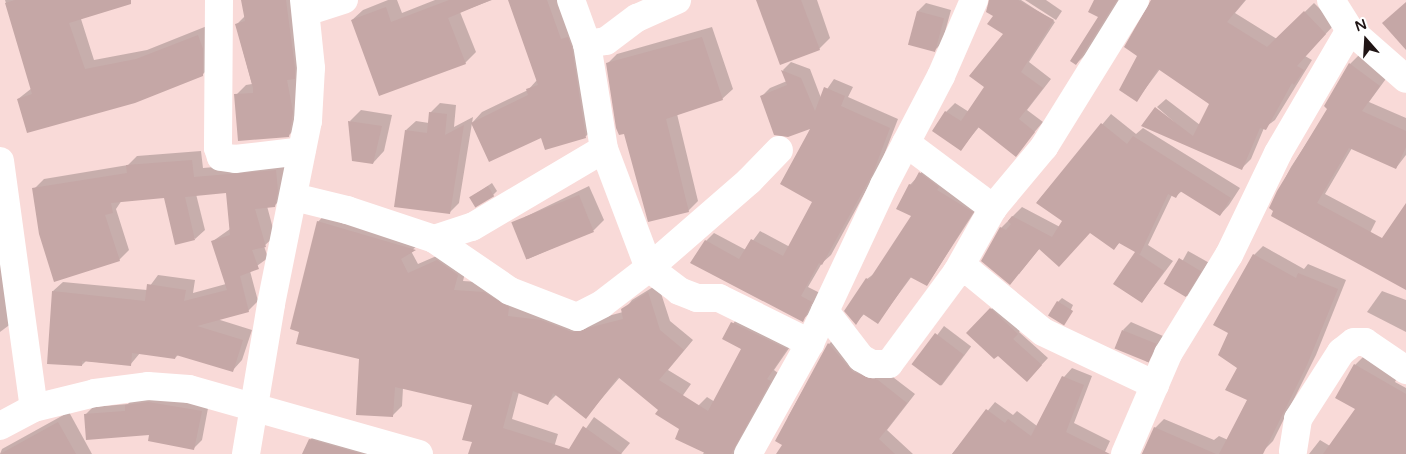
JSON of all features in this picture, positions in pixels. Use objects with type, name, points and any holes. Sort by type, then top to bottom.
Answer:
[{"type":"street","points":[[219,0],[218,148],[221,157],[235,159],[302,151]]},
{"type":"street","points":[[246,454],[271,304],[308,121],[311,68],[305,6],[344,0]]},
{"type":"street","points":[[571,0],[587,44],[604,149],[649,268],[679,291],[696,298],[719,298],[810,343]]},
{"type":"street","points":[[587,44],[606,41],[637,18],[677,0]]},
{"type":"street","points":[[748,454],[810,343],[906,143],[941,76],[974,0]]},
{"type":"street","points":[[825,311],[861,358],[872,364],[889,364],[957,272],[993,208],[1044,146],[1135,0]]},
{"type":"street","points":[[1331,0],[1350,30],[1406,78]]},
{"type":"street","points":[[1126,454],[1168,354],[1228,255],[1278,153],[1350,30]]},
{"type":"street","points":[[906,143],[993,208]]},
{"type":"street","points":[[434,239],[472,227],[604,149]]},
{"type":"street","points":[[294,197],[347,210],[434,239],[510,291],[577,317],[602,304],[649,268],[750,181],[779,150]]},
{"type":"street","points":[[0,161],[34,408]]},
{"type":"street","points":[[957,272],[970,272],[1043,332],[1156,384]]},
{"type":"street","points":[[1293,451],[1298,419],[1336,359],[1354,342],[1365,342],[1406,370]]},
{"type":"street","points":[[0,426],[34,408],[96,392],[148,386],[189,389],[255,406],[419,454]]},
{"type":"building","points":[[15,0],[131,0],[131,4],[69,23],[85,69],[136,59],[198,35],[203,49],[203,76],[135,103],[27,133],[17,99],[32,94],[5,3]]},
{"type":"building","points":[[241,0],[286,0],[295,68],[295,79],[287,80],[293,112],[289,137],[238,141],[234,94],[253,93],[235,24],[245,21]]},
{"type":"building","points":[[449,0],[491,0],[448,18],[466,64],[379,96],[351,20],[386,7],[391,22]]},
{"type":"building","points":[[508,0],[547,0],[561,39],[568,37],[572,48],[586,138],[545,150],[541,138],[489,162],[471,123],[528,95],[526,89],[538,85]]},
{"type":"building","points":[[756,0],[801,0],[820,50],[780,65]]},
{"type":"building","points":[[989,0],[1018,0],[1054,20],[1021,72],[1043,88],[1019,119],[1035,132],[1016,157],[978,127],[961,151],[932,131],[945,111],[961,121],[984,87],[969,76],[1003,34],[987,24],[993,16],[986,12]]},
{"type":"building","points":[[1094,0],[1117,0],[1076,65],[1070,61],[1098,17],[1088,12]]},
{"type":"building","points":[[1151,0],[1245,0],[1227,22],[1267,47],[1304,11],[1326,34],[1297,66],[1304,70],[1294,85],[1292,83],[1266,130],[1260,128],[1242,170],[1141,126],[1155,107],[1193,136],[1209,104],[1158,69],[1137,102],[1119,90],[1137,56],[1124,47]]},
{"type":"building","points":[[1406,2],[1406,50],[1382,23]]},
{"type":"building","points":[[917,11],[944,18],[935,52],[908,45]]},
{"type":"building","points":[[702,37],[723,100],[666,119],[689,212],[648,222],[624,134],[619,135],[616,128],[606,63]]},
{"type":"building","points":[[1349,63],[1380,86],[1362,111],[1406,131],[1406,147],[1396,169],[1349,148],[1317,203],[1382,238],[1406,203],[1406,290],[1271,216],[1273,211],[1269,208],[1277,191],[1327,109],[1324,106]]},
{"type":"building","points":[[781,70],[801,78],[815,111],[824,87],[845,96],[841,106],[890,128],[873,173],[822,265],[819,263],[801,296],[812,302],[803,322],[690,263],[705,240],[739,259],[751,239],[783,256],[812,202],[780,184],[810,129],[788,137],[774,135],[760,96],[787,85]]},
{"type":"building","points":[[429,112],[447,114],[445,135],[464,125],[450,214],[394,207],[405,130],[427,133]]},
{"type":"building","points":[[348,121],[382,126],[373,164],[352,161]]},
{"type":"building","points":[[1101,123],[1127,144],[1133,136],[1231,198],[1220,216],[1180,191],[1176,198],[1168,194],[1140,254],[1137,253],[1164,271],[1142,303],[1113,284],[1135,252],[1119,243],[1114,250],[1090,233],[1059,267],[1039,249],[1010,285],[981,261],[1000,227],[1006,230],[1011,224],[1008,221],[1012,216],[1052,237],[1062,221],[1036,203]]},
{"type":"building","points":[[192,160],[194,177],[276,170],[278,191],[275,207],[255,209],[266,247],[252,250],[259,269],[240,276],[249,312],[197,326],[243,340],[233,372],[176,355],[175,359],[132,353],[131,366],[82,361],[82,366],[47,364],[52,291],[145,301],[147,284],[186,290],[184,301],[227,290],[211,241],[230,235],[226,193],[185,197],[195,240],[175,245],[164,198],[111,203],[113,213],[105,215],[120,261],[54,282],[39,234],[32,188],[127,173],[126,165]]},
{"type":"building","points":[[919,172],[939,187],[937,190],[973,212],[927,286],[910,277],[878,324],[863,314],[856,325],[844,311],[866,278],[869,280],[911,216],[896,209],[909,184],[912,185]]},
{"type":"building","points":[[488,186],[494,196],[475,208],[469,197]]},
{"type":"building","points":[[579,195],[594,232],[526,259],[511,222]]},
{"type":"building","points":[[317,221],[416,250],[401,259],[408,273],[437,260],[458,275],[454,290],[484,292],[509,307],[508,316],[541,320],[572,332],[623,319],[621,309],[648,292],[660,330],[684,350],[659,380],[708,411],[741,349],[722,339],[731,322],[787,349],[767,379],[771,381],[731,454],[707,454],[675,439],[679,429],[655,414],[658,410],[618,377],[586,419],[553,393],[548,405],[513,391],[503,428],[569,449],[583,426],[622,454],[468,454],[472,442],[462,440],[472,405],[395,387],[393,417],[356,415],[359,359],[296,344],[299,332],[290,329]]},
{"type":"building","points":[[1253,254],[1296,278],[1298,273],[1338,289],[1307,365],[1263,454],[1219,454],[1247,400],[1225,390],[1237,368],[1218,355],[1228,333],[1213,325]]},
{"type":"building","points":[[1179,258],[1201,271],[1186,297],[1164,284]]},
{"type":"building","points":[[1057,301],[1073,311],[1064,325],[1048,315]]},
{"type":"building","points":[[990,308],[1018,334],[1013,339],[1042,365],[1027,382],[998,356],[994,359],[966,333]]},
{"type":"building","points":[[1122,330],[1156,344],[1149,362],[1115,349]]},
{"type":"building","points":[[935,333],[964,355],[940,386],[912,364]]},
{"type":"building","points":[[828,343],[853,372],[878,380],[907,403],[879,439],[895,454],[776,454],[782,445],[775,441]]},
{"type":"building","points":[[1354,364],[1406,394],[1406,454],[1323,454],[1355,409],[1335,398]]},
{"type":"building","points":[[1062,376],[1084,385],[1066,432],[1110,454],[952,454],[986,409],[1005,423],[1008,419],[1031,436]]},
{"type":"building","points":[[148,402],[202,411],[194,450],[148,441],[149,435],[86,440],[84,414],[125,411],[125,405]]},
{"type":"building","points":[[58,422],[76,454],[0,454]]},
{"type":"building","points":[[1154,427],[1216,454],[1142,454]]},
{"type":"building","points":[[309,439],[362,454],[302,454]]}]
